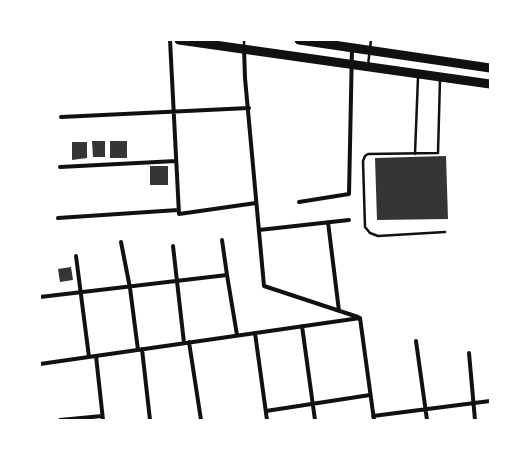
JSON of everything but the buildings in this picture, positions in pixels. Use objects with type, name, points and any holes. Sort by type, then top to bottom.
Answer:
[{"type":"highway","points":[[179,40],[244,45],[352,65],[490,84]]},
{"type":"highway","points":[[299,40],[490,68]]},
{"type":"street","points":[[170,40],[179,214],[256,204]]},
{"type":"street","points":[[244,45],[245,78],[249,108],[264,286],[360,318]]},
{"type":"street","points":[[299,202],[349,194],[352,48]]},
{"type":"street","points":[[61,117],[249,108]]},
{"type":"street","points":[[60,167],[176,161]]},
{"type":"street","points":[[58,218],[178,210]]},
{"type":"street","points":[[259,230],[349,220]]},
{"type":"street","points":[[328,222],[339,311]]},
{"type":"street","points":[[222,240],[237,335]]},
{"type":"street","points":[[121,242],[140,349],[150,420]]},
{"type":"street","points":[[172,246],[201,420]]},
{"type":"street","points":[[76,256],[89,357]]},
{"type":"street","points":[[40,297],[130,288],[227,275]]},
{"type":"street","points":[[40,364],[360,318]]},
{"type":"street","points":[[360,318],[374,418],[490,400]]},
{"type":"street","points":[[302,326],[315,420]]},
{"type":"street","points":[[255,333],[267,420]]},
{"type":"street","points":[[416,341],[427,420]]},
{"type":"street","points":[[469,353],[475,420]]},
{"type":"street","points":[[60,420],[102,418],[96,356]]},
{"type":"street","points":[[266,411],[370,395]]},
{"type":"lane","points":[[368,67],[371,40]]},
{"type":"lane","points":[[415,154],[418,74]]},
{"type":"lane","points":[[440,77],[439,149],[436,154],[368,154],[365,156],[363,160],[365,227],[370,234],[378,236],[445,232]]}]
